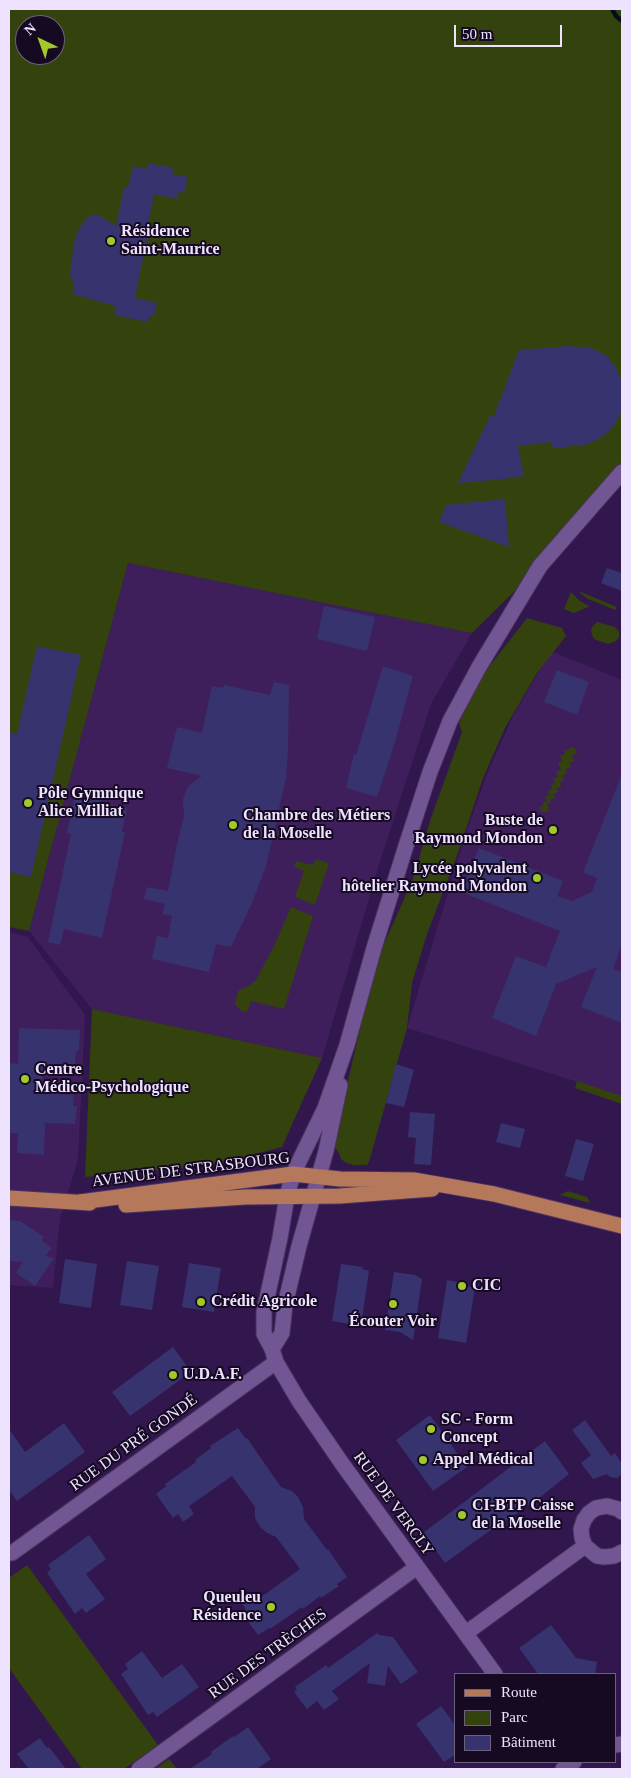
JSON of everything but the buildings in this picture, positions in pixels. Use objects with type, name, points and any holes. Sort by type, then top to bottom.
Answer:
[{"type":"main road","name":"AVENUE DE STRASBOURG","points":[[80,1202],[294,1174],[340,1179],[414,1180],[540,1205],[622,1226]]},
{"type":"main road","name":"AVENUE DE STRASBOURG","points":[[9,1198],[80,1202],[109,1206],[245,1197],[340,1196],[456,1187]]},
{"type":"street","points":[[274,1356],[282,1333],[287,1296],[304,1226],[336,1110],[347,1045],[385,911],[430,772],[450,721],[478,668],[540,566],[622,472]]},
{"type":"street","name":"RUE DE VERCLY","points":[[347,1045],[325,1108],[294,1174],[287,1196],[264,1312],[264,1334],[274,1356],[315,1425],[494,1673]]},
{"type":"street","name":"RUE DU PRÉ GONDÉ","points":[[10,1555],[274,1356]]},
{"type":"street","points":[[622,1512],[608,1506],[596,1508],[589,1513],[581,1529],[585,1546],[591,1552],[604,1557],[614,1556],[622,1552]]},
{"type":"street","points":[[466,1633],[585,1546]]},
{"type":"street","name":"RUE DES TRÈCHES","points":[[139,1769],[417,1567]]},
{"type":"shaded area","points":[[128,563],[472,633],[431,704],[378,868],[322,1058],[92,1009],[29,931]]},
{"type":"shaded area","name":"Lycée polyvalent hôtelier Raymond Mondon","points":[[551,651],[622,680],[622,1096],[407,1028],[465,836],[487,774],[513,716]]},
{"type":"shaded area","points":[[9,932],[28,937],[85,1015],[78,1160],[60,1218],[53,1288],[9,1285]]},
{"type":"green space","points":[[9,9],[622,9],[622,472],[540,566],[472,633],[128,563],[29,931],[9,927]]},
{"type":"green space","points":[[571,592],[580,601],[589,606],[574,613],[564,609]]},
{"type":"green space","points":[[581,592],[617,607],[615,610],[588,599]]},
{"type":"green space","points":[[527,618],[562,628],[566,636],[537,673],[505,728],[483,778],[458,853],[427,934],[412,983],[407,1028],[369,1162],[367,1165],[346,1163],[341,1159],[333,1145],[367,999],[383,946],[413,879],[431,818],[462,732],[459,723],[472,694],[485,672]]},
{"type":"green space","points":[[597,622],[615,627],[619,632],[619,637],[616,641],[608,644],[594,639],[591,632],[592,627]]},
{"type":"green space","points":[[574,747],[577,753],[572,755],[574,761],[569,763],[571,767],[566,769],[567,773],[563,775],[564,780],[560,782],[561,787],[556,788],[558,792],[553,794],[555,798],[550,799],[551,802],[547,804],[549,811],[542,812],[539,807],[543,806],[543,803],[547,801],[545,797],[549,795],[548,791],[552,789],[551,785],[555,783],[553,779],[558,777],[556,772],[561,770],[558,763],[562,761],[560,756],[565,754],[564,751]]},
{"type":"green space","points":[[316,859],[329,863],[315,905],[295,897],[304,871],[294,866],[296,861],[313,865]]},
{"type":"green space","points":[[291,907],[313,916],[284,1009],[251,1001],[247,1012],[242,1011],[235,1004],[238,991],[256,980],[275,944]]},
{"type":"green space","points":[[92,1009],[322,1058],[282,1147],[207,1166],[85,1177]]},
{"type":"green space","points":[[577,1081],[622,1096],[622,1104],[575,1088]]},
{"type":"green space","points":[[568,1191],[587,1197],[590,1203],[560,1195]]},
{"type":"green space","points":[[27,1565],[158,1745],[124,1769],[82,1769],[9,1668],[9,1578]]},
{"type":"green space","points":[[169,1759],[177,1769],[155,1769]]},
{"type":"waterway","points":[[612,9],[622,21]]},
{"type":"place","name":"Résidence Saint-Maurice","points":[[111,241]]},
{"type":"place","name":"Pôle Gymnique Alice Milliat","points":[[28,803]]},
{"type":"place","name":"Chambre des Métiers de la Moselle","points":[[233,825]]},
{"type":"place","name":"Buste de Raymond Mondon","points":[[553,830]]},
{"type":"place","name":"Lycée polyvalent hôtelier Raymond Mondon","points":[[537,878]]},
{"type":"place","name":"Centre Médico-Psychologique","points":[[25,1079]]},
{"type":"place","name":"CIC","points":[[462,1286]]},
{"type":"place","name":"Crédit Agricole","points":[[201,1302]]},
{"type":"place","name":"Écouter Voir","points":[[393,1304]]},
{"type":"place","name":"U.D.A.F.","points":[[173,1375]]},
{"type":"place","name":"SC - Form Concept","points":[[431,1429]]},
{"type":"place","name":"Appel Médical","points":[[423,1460]]},
{"type":"place","name":"CI-BTP Caisse de la Moselle","points":[[462,1515]]},
{"type":"place","name":"Queuleu Résidence","points":[[271,1607]]}]
